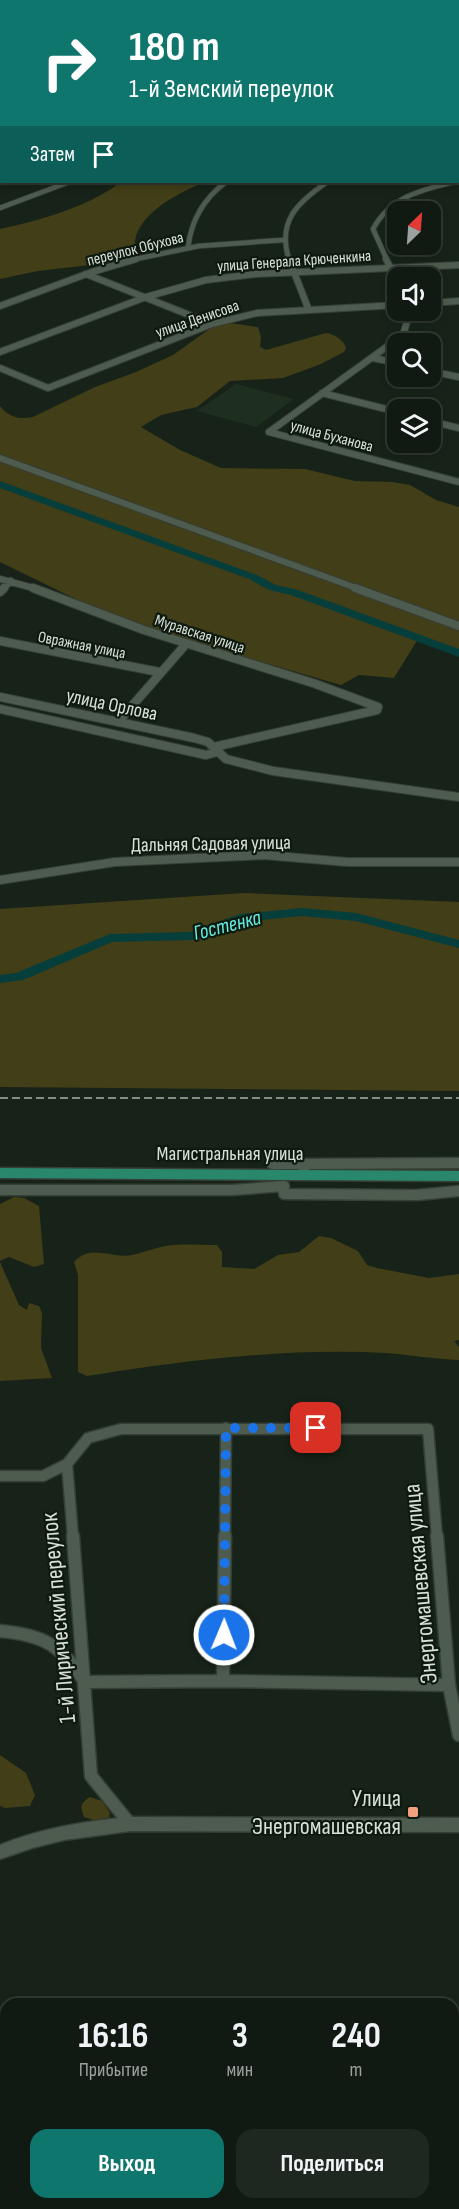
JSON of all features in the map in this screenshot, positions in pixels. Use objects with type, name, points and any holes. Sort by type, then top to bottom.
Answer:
[{"type":"main road","name":"Магистральная улица","points":[[0,1173],[284,1175],[304,1169],[459,1176]]},
{"type":"street","points":[[0,208],[66,183]]},
{"type":"street","points":[[188,248],[189,234],[195,217],[207,199],[225,183]]},
{"type":"street","points":[[308,309],[283,240],[285,224],[300,201],[326,183]]},
{"type":"street","points":[[390,267],[373,229],[377,219],[395,202],[413,193],[450,183]]},
{"type":"street","points":[[0,199],[12,203]]},
{"type":"street","name":"переулок Обухова","points":[[0,306],[86,274],[188,248],[283,240]]},
{"type":"street","name":"улица Генерала Крюченкина","points":[[390,267],[459,265]]},
{"type":"street","name":"улица Генерала Крюченкина","points":[[0,352],[146,297],[206,280],[387,267]]},
{"type":"street","points":[[86,274],[212,324]]},
{"type":"street","points":[[441,302],[459,301]]},
{"type":"street","name":"улица Денисова","points":[[0,368],[48,388],[212,324],[257,313],[387,305]]},
{"type":"street","points":[[322,393],[403,335],[407,321]]},
{"type":"street","points":[[373,358],[387,361]]},
{"type":"street","points":[[441,373],[459,377]]},
{"type":"street","points":[[322,393],[387,409]]},
{"type":"street","name":"улица Буханова","points":[[322,393],[269,432],[459,482]]},
{"type":"street","points":[[441,424],[459,428]]},
{"type":"street","points":[[0,458],[459,626]]},
{"type":"street","name":"Муравская улица","points":[[0,579],[186,644],[313,683],[378,707],[377,710],[216,749]]},
{"type":"street","points":[[0,592],[11,581]]},
{"type":"street","name":"Овражная улица","points":[[0,641],[159,672]]},
{"type":"street","points":[[118,722],[159,672],[186,644]]},
{"type":"street","name":"улица Орлова","points":[[0,698],[194,738],[216,749],[226,759],[291,774],[459,797]]},
{"type":"street","points":[[0,709],[206,755],[216,749]]},
{"type":"street","name":"Дальняя Садовая улица","points":[[0,880],[114,862],[253,855],[347,862],[459,862]]},
{"type":"street","points":[[304,1169],[459,1163]]},
{"type":"street","points":[[272,1164],[284,1175],[284,1194],[417,1195],[459,1191]]},
{"type":"street","points":[[0,1190],[56,1188],[232,1190],[284,1175]]},
{"type":"street","points":[[0,1476],[44,1476],[67,1464],[88,1438],[121,1429],[226,1428],[223,1681]]},
{"type":"street","name":"Энергомашевская улица","points":[[226,1428],[428,1429],[449,1685],[459,1735]]},
{"type":"street","name":"1-й Лирический переулок","points":[[67,1464],[91,1776],[130,1824]]},
{"type":"street","points":[[0,1630],[26,1633],[45,1639],[69,1656],[85,1682],[223,1681],[449,1685]]},
{"type":"street","points":[[0,1852],[20,1844],[76,1829],[130,1824],[459,1825]]},
{"type":"shaded area","points":[[120,183],[202,183],[164,203],[147,218],[136,236],[134,260],[38,271],[0,279],[0,229],[48,217],[108,191]]},
{"type":"shaded area","points":[[230,323],[258,327],[261,337],[260,347],[266,350],[326,333],[338,338],[346,348],[344,352],[321,364],[283,378],[230,381],[197,407],[161,415],[141,427],[180,450],[221,468],[305,469],[355,481],[392,482],[410,485],[436,500],[459,507],[459,654],[418,639],[394,678],[359,675],[341,685],[189,641],[96,609],[0,562],[0,406],[15,417],[33,417],[95,387],[173,355],[215,325]]},
{"type":"shaded area","points":[[236,384],[294,399],[256,427],[197,411]]},
{"type":"shaded area","points":[[244,893],[459,902],[459,1091],[0,1087],[0,909]]},
{"type":"shaded area","points":[[14,1197],[24,1198],[39,1206],[44,1264],[34,1267],[9,1257],[0,1261],[0,1204]]},
{"type":"shaded area","points":[[319,1236],[331,1238],[358,1251],[367,1265],[377,1268],[429,1278],[459,1274],[459,1340],[454,1341],[459,1347],[459,1360],[386,1353],[311,1352],[198,1360],[87,1376],[78,1372],[78,1275],[74,1262],[81,1256],[94,1252],[124,1256],[174,1245],[217,1245],[222,1252],[222,1267],[254,1269],[278,1255],[299,1252]]},
{"type":"shaded area","points":[[0,1262],[19,1305],[27,1310],[29,1303],[39,1306],[42,1313],[41,1348],[52,1378],[0,1381]]},
{"type":"shaded area","points":[[0,1755],[26,1773],[35,1795],[30,1806],[5,1808],[0,1806]]},
{"type":"shaded area","points":[[90,1797],[102,1801],[110,1813],[109,1818],[93,1820],[84,1817],[82,1805]]},
{"type":"waterway","points":[[0,484],[253,577],[273,588],[294,592],[459,653]]},
{"type":"waterway","name":"Гостенка","points":[[0,979],[18,977],[110,938],[192,936],[240,918],[302,912],[356,917],[459,944]]},
{"type":"railway","points":[[0,1098],[459,1098]]},
{"type":"place","name":"Улица Энергомашевская","points":[[413,1812]]},
{"type":"route","points":[[224,1635],[226,1428],[316,1428]]}]
